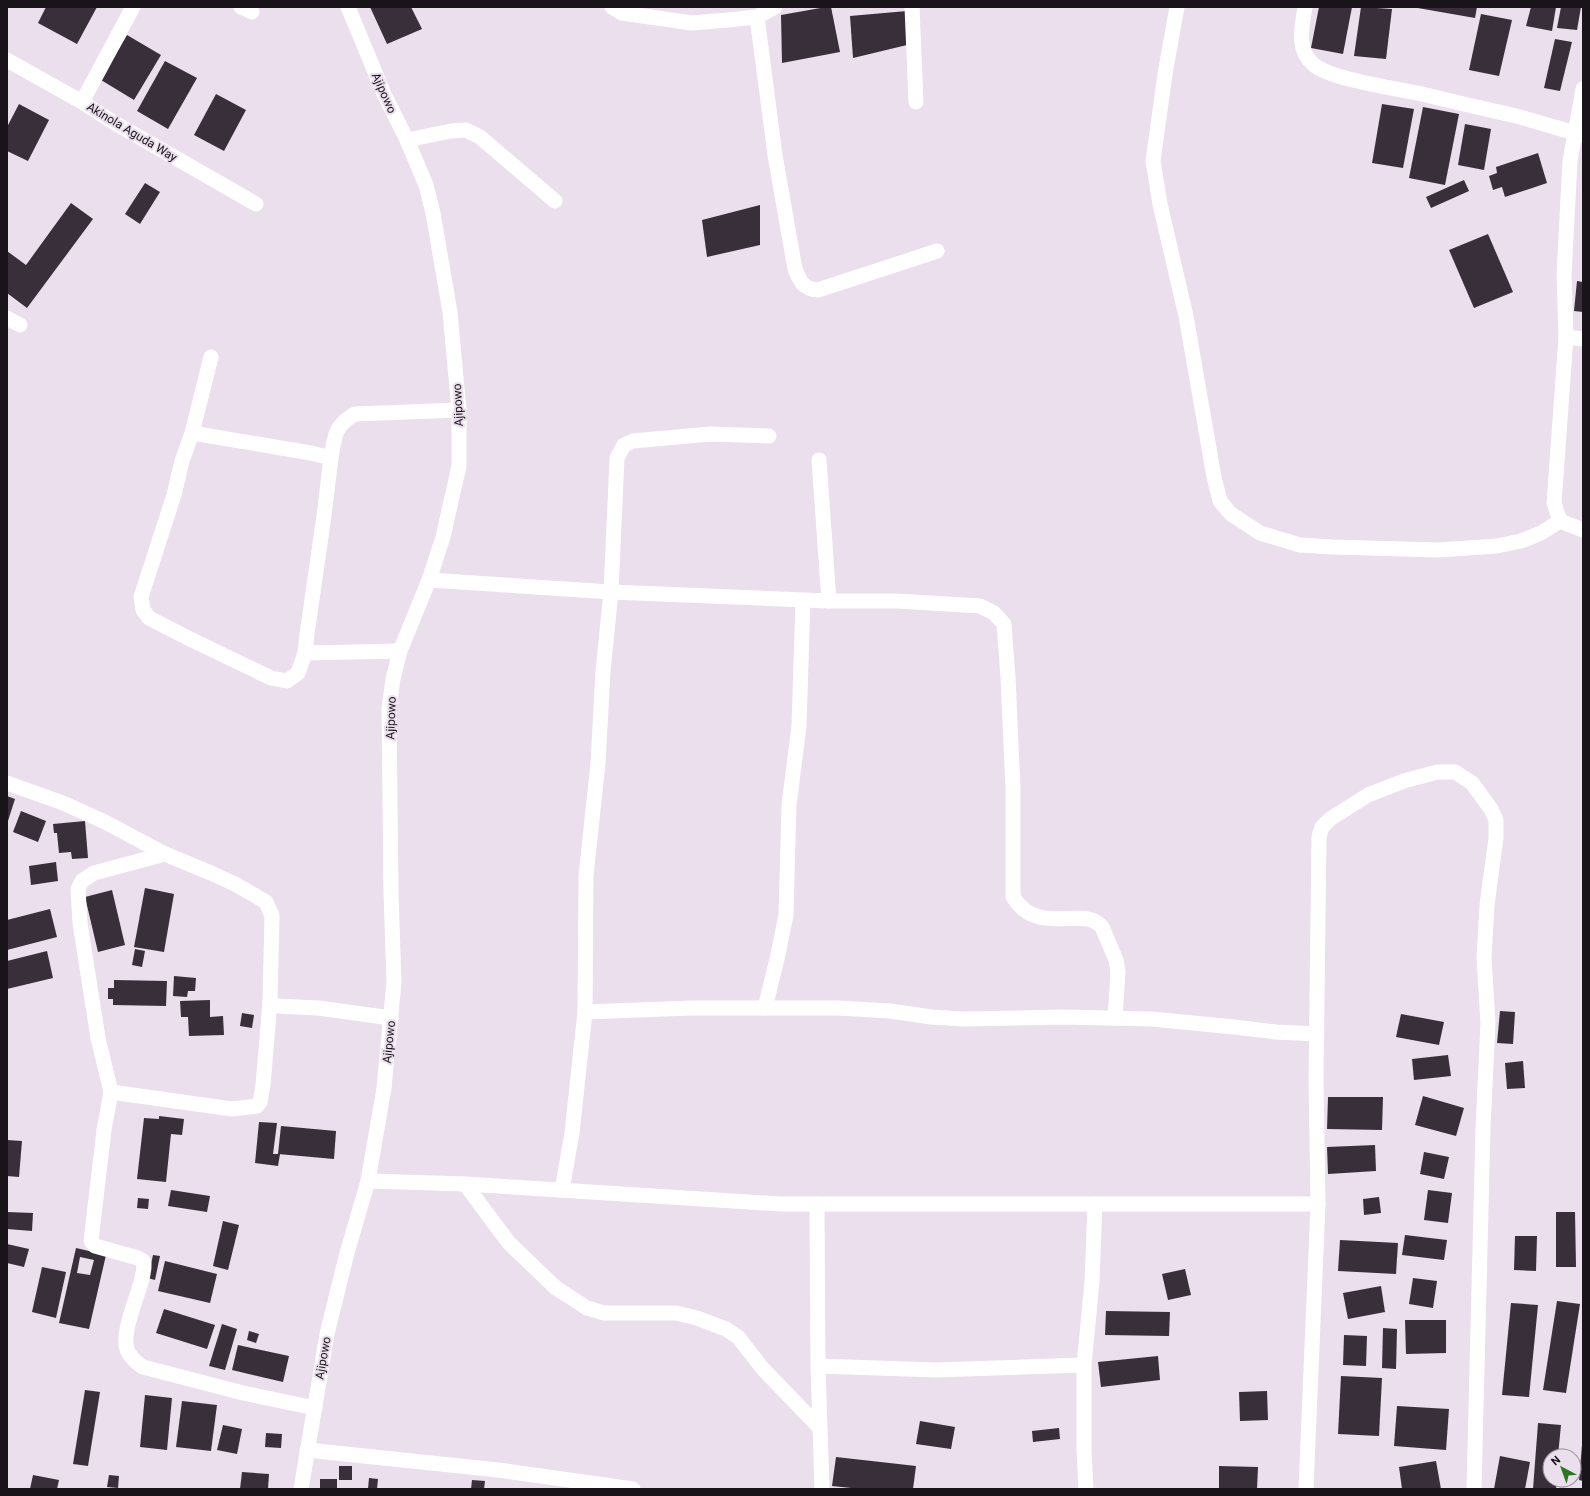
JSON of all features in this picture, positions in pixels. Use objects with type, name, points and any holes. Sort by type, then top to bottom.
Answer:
[{"type":"street","points":[[82,102],[133,7]]},
{"type":"street","name":"Ajipowo","points":[[301,1489],[327,1334],[347,1253],[368,1180],[384,1088],[394,982],[391,893],[389,708],[393,679],[400,652],[430,580],[443,537],[458,466],[459,410],[450,312],[433,213],[426,185],[407,140],[384,94],[348,7]]},
{"type":"street","points":[[612,7],[622,13],[692,23],[757,17],[775,7]]},
{"type":"street","points":[[912,7],[916,102]]},
{"type":"street","points":[[1177,7],[1165,74],[1153,161],[1160,204],[1186,316],[1214,477],[1220,501],[1231,514],[1260,533],[1300,545],[1333,547],[1438,550],[1497,546],[1522,541],[1541,533],[1560,521]]},
{"type":"street","points":[[1304,7],[1302,45],[1305,56],[1313,65],[1333,75],[1515,116],[1579,134]]},
{"type":"street","points":[[757,17],[775,155],[795,269],[801,283],[809,289],[818,290],[937,251]]},
{"type":"street","name":"Akinola Aguda Way","points":[[7,60],[256,204]]},
{"type":"street","points":[[1560,521],[1554,503],[1566,337],[1564,275],[1570,161],[1579,134],[1583,89]]},
{"type":"street","points":[[407,140],[451,131],[466,130],[480,136],[554,201]]},
{"type":"street","points":[[1566,337],[1583,340]]},
{"type":"street","points":[[211,357],[192,433],[182,461],[174,495],[140,597],[142,610],[149,618],[271,678],[287,681],[298,673],[305,653],[306,634],[324,516],[331,458],[336,432],[344,420],[355,414],[459,410]]},
{"type":"street","points":[[192,433],[311,453],[331,458]]},
{"type":"street","points":[[562,1190],[572,1133],[585,1012],[586,876],[598,763],[603,671],[611,592],[617,458],[624,445],[633,441],[710,434],[769,436]]},
{"type":"street","points":[[819,460],[829,601]]},
{"type":"street","points":[[1560,521],[1583,530]]},
{"type":"street","points":[[430,580],[611,592],[829,601],[897,601],[980,606],[994,613],[1004,624],[1008,677],[1013,789],[1013,897],[1019,906],[1034,916],[1043,918],[1091,919],[1102,927],[1116,960],[1118,972],[1115,1018]]},
{"type":"street","points":[[765,1008],[786,915],[789,805],[799,726],[803,600]]},
{"type":"street","points":[[305,653],[400,652]]},
{"type":"street","points":[[1306,1489],[1318,1204],[1316,1080],[1319,837],[1322,826],[1330,819],[1368,795],[1404,781],[1437,772],[1456,772],[1472,783],[1492,809],[1496,820],[1496,838],[1487,904],[1484,958],[1488,1023],[1483,1128],[1474,1489]]},
{"type":"street","points":[[7,782],[63,803],[105,822],[165,854],[218,875],[266,902],[272,916],[270,1002],[263,1085],[260,1102],[257,1106],[232,1109],[111,1092]]},
{"type":"street","points":[[165,854],[94,873],[82,881],[78,889],[80,923],[98,1038],[111,1092],[104,1130],[91,1241],[95,1246],[138,1258],[143,1261],[144,1264],[127,1336],[128,1350],[134,1360],[143,1367],[242,1393],[315,1408]]},
{"type":"street","points":[[270,1002],[277,1006],[318,1008],[391,1018]]},
{"type":"street","points":[[585,1012],[691,1008],[838,1008],[890,1011],[931,1017],[963,1019],[1062,1017],[1152,1019],[1234,1026],[1276,1032],[1317,1034]]},
{"type":"street","points":[[368,1180],[465,1184],[780,1204],[1318,1204]]},
{"type":"street","points":[[465,1184],[509,1243],[556,1288],[586,1308],[604,1313],[676,1314],[697,1318],[726,1329],[738,1337],[763,1368],[820,1427]]},
{"type":"street","points":[[817,1204],[818,1366],[822,1489]]},
{"type":"street","points":[[1086,1489],[1084,1451],[1084,1365],[1092,1282],[1095,1204]]},
{"type":"street","points":[[818,1366],[936,1370],[1084,1365]]},
{"type":"street","points":[[307,1450],[498,1470],[571,1485],[633,1489]]},
{"type":"building","points":[[46,7],[97,7],[77,44],[38,23]]},
{"type":"building","points":[[370,7],[411,7],[422,29],[387,44]]},
{"type":"building","points":[[831,7],[840,52],[782,63],[781,15]]},
{"type":"building","points":[[1319,7],[1352,7],[1343,54],[1311,48]]},
{"type":"building","points":[[1361,7],[1392,9],[1386,59],[1354,56]]},
{"type":"building","points":[[1412,7],[1477,7],[1475,18]]},
{"type":"building","points":[[1531,7],[1556,7],[1552,31],[1526,26]]},
{"type":"building","points":[[1561,7],[1581,7],[1577,30],[1557,28]]},
{"type":"building","points":[[907,11],[907,45],[853,58],[850,16]]},
{"type":"building","points":[[1481,14],[1512,20],[1499,76],[1469,70]]},
{"type":"building","points":[[127,35],[161,55],[134,100],[101,80]]},
{"type":"building","points":[[1555,39],[1572,42],[1560,91],[1544,88]]},
{"type":"building","points":[[165,61],[197,78],[168,129],[137,111]]},
{"type":"building","points":[[216,94],[246,110],[224,151],[194,135]]},
{"type":"building","points":[[19,104],[49,120],[28,161],[7,151],[7,127]]},
{"type":"building","points":[[1382,104],[1414,109],[1403,168],[1372,163]]},
{"type":"building","points":[[1423,107],[1459,114],[1445,185],[1409,178]]},
{"type":"building","points":[[1465,124],[1491,129],[1484,170],[1458,165]]},
{"type":"building","points":[[1538,153],[1547,183],[1505,197],[1502,187],[1493,190],[1489,176],[1497,173],[1496,167]]},
{"type":"building","points":[[1464,180],[1469,191],[1431,208],[1426,197]]},
{"type":"building","points":[[145,183],[160,192],[140,224],[125,214]]},
{"type":"building","points":[[71,203],[93,219],[27,308],[7,293],[7,251],[26,265]]},
{"type":"building","points":[[760,205],[760,245],[707,257],[702,220]]},
{"type":"building","points":[[1488,234],[1513,292],[1474,308],[1449,250]]},
{"type":"building","points":[[1577,281],[1583,282],[1583,312],[1574,311]]},
{"type":"building","points":[[7,796],[15,799],[7,824]]},
{"type":"building","points":[[21,811],[46,821],[38,842],[13,832]]},
{"type":"building","points":[[85,821],[88,858],[72,859],[71,852],[59,853],[57,833],[54,833],[53,824]]},
{"type":"building","points":[[56,862],[58,881],[31,885],[29,866]]},
{"type":"building","points":[[145,888],[174,894],[164,952],[134,947]]},
{"type":"building","points":[[112,890],[125,945],[98,952],[85,897]]},
{"type":"building","points":[[50,909],[57,937],[7,950],[7,920]]},
{"type":"building","points":[[135,949],[145,951],[142,967],[132,965]]},
{"type":"building","points":[[47,951],[53,978],[7,989],[7,961]]},
{"type":"building","points":[[174,976],[196,978],[195,991],[188,991],[187,997],[173,996]]},
{"type":"building","points":[[114,980],[167,981],[166,1006],[113,1005],[113,999],[108,999],[108,988],[114,988]]},
{"type":"building","points":[[210,1000],[210,1017],[223,1016],[224,1035],[189,1036],[188,1017],[181,1017],[180,1001]]},
{"type":"building","points":[[1500,1011],[1515,1012],[1513,1044],[1497,1043]]},
{"type":"building","points":[[242,1013],[254,1015],[252,1028],[240,1026]]},
{"type":"building","points":[[1401,1014],[1444,1022],[1439,1045],[1396,1037]]},
{"type":"building","points":[[1448,1055],[1451,1076],[1414,1080],[1412,1059]]},
{"type":"building","points":[[1523,1061],[1525,1088],[1507,1089],[1505,1063]]},
{"type":"building","points":[[1423,1096],[1464,1108],[1456,1136],[1415,1125]]},
{"type":"building","points":[[1328,1097],[1383,1097],[1382,1130],[1327,1129]]},
{"type":"building","points":[[159,1116],[184,1119],[182,1135],[171,1134],[166,1182],[137,1179],[144,1118],[159,1119]]},
{"type":"building","points":[[259,1122],[277,1123],[273,1154],[280,1154],[278,1166],[255,1163]]},
{"type":"building","points":[[281,1126],[336,1131],[334,1159],[278,1154]]},
{"type":"building","points":[[7,1140],[22,1141],[19,1177],[7,1176]]},
{"type":"building","points":[[1375,1145],[1376,1171],[1328,1174],[1327,1147]]},
{"type":"building","points":[[1424,1152],[1449,1157],[1444,1179],[1420,1174]]},
{"type":"building","points":[[171,1190],[210,1196],[207,1212],[168,1206]]},
{"type":"building","points":[[1428,1190],[1452,1193],[1448,1223],[1424,1220]]},
{"type":"building","points":[[1379,1197],[1381,1213],[1364,1215],[1363,1199]]},
{"type":"building","points":[[138,1198],[149,1199],[148,1209],[137,1208]]},
{"type":"building","points":[[7,1212],[33,1213],[32,1231],[7,1229]]},
{"type":"building","points":[[1556,1212],[1575,1212],[1576,1267],[1556,1267]]},
{"type":"building","points":[[223,1221],[239,1225],[228,1270],[213,1266]]},
{"type":"building","points":[[1405,1235],[1447,1240],[1444,1260],[1402,1255]]},
{"type":"building","points":[[1515,1236],[1537,1236],[1536,1271],[1514,1270]]},
{"type":"building","points":[[1340,1240],[1398,1243],[1396,1274],[1338,1271]]},
{"type":"building","points":[[7,1244],[29,1249],[24,1267],[7,1263]]},
{"type":"building","points":[[76,1248],[106,1255],[89,1329],[59,1323]],"holes":[[[80,1257],[94,1260],[90,1275],[77,1273]]]},
{"type":"building","points":[[153,1255],[160,1256],[155,1280],[148,1278]]},
{"type":"building","points":[[165,1261],[217,1274],[210,1303],[158,1291]]},
{"type":"building","points":[[42,1267],[66,1272],[56,1318],[32,1312]]},
{"type":"building","points":[[1185,1269],[1191,1295],[1168,1300],[1162,1274]]},
{"type":"building","points":[[1413,1278],[1437,1281],[1433,1308],[1409,1304]]},
{"type":"building","points":[[1381,1286],[1385,1312],[1348,1319],[1343,1293]]},
{"type":"building","points":[[1557,1301],[1580,1304],[1566,1393],[1543,1390]]},
{"type":"building","points":[[1511,1303],[1538,1305],[1529,1397],[1502,1395]]},
{"type":"building","points":[[164,1309],[215,1325],[207,1349],[156,1333]]},
{"type":"building","points":[[1106,1311],[1170,1312],[1169,1336],[1105,1335]]},
{"type":"building","points":[[1405,1320],[1446,1320],[1446,1353],[1406,1354]]},
{"type":"building","points":[[222,1324],[237,1329],[225,1370],[209,1366]]},
{"type":"building","points":[[1383,1328],[1397,1329],[1396,1369],[1382,1368]]},
{"type":"building","points":[[249,1331],[259,1334],[256,1343],[247,1340]]},
{"type":"building","points":[[1344,1335],[1367,1336],[1366,1366],[1343,1365]]},
{"type":"building","points":[[238,1345],[289,1356],[283,1382],[232,1370]]},
{"type":"building","points":[[1158,1356],[1160,1380],[1101,1387],[1098,1362]]},
{"type":"building","points":[[1341,1376],[1382,1378],[1379,1436],[1338,1434]]},
{"type":"building","points":[[85,1390],[100,1392],[88,1466],[73,1464]]},
{"type":"building","points":[[1267,1391],[1268,1420],[1240,1421],[1239,1392]]},
{"type":"building","points":[[145,1395],[172,1398],[167,1450],[140,1447]]},
{"type":"building","points":[[182,1401],[217,1405],[211,1451],[176,1447]]},
{"type":"building","points":[[1397,1406],[1449,1409],[1446,1450],[1394,1446]]},
{"type":"building","points":[[920,1421],[955,1427],[951,1449],[916,1444]]},
{"type":"building","points":[[1538,1423],[1561,1425],[1559,1448],[1542,1448],[1542,1488],[1556,1489],[1533,1489]]},
{"type":"building","points":[[223,1425],[242,1429],[237,1454],[217,1450]]},
{"type":"building","points":[[1059,1428],[1060,1439],[1033,1442],[1032,1431]]},
{"type":"building","points":[[266,1433],[282,1434],[281,1448],[265,1447]]},
{"type":"building","points":[[1583,1445],[1583,1481],[1582,1481]]},
{"type":"building","points":[[1500,1456],[1530,1462],[1525,1489],[1494,1489]]},
{"type":"building","points":[[836,1457],[916,1466],[913,1489],[861,1489],[832,1486]]},
{"type":"building","points":[[1436,1461],[1441,1489],[1402,1489],[1399,1467]]},
{"type":"building","points":[[339,1466],[352,1466],[352,1480],[339,1480]]},
{"type":"building","points":[[1219,1466],[1258,1467],[1257,1489],[1219,1489]]},
{"type":"building","points":[[242,1472],[269,1474],[268,1489],[240,1489]]},
{"type":"building","points":[[33,1475],[59,1480],[57,1489],[30,1489]]},
{"type":"building","points":[[109,1475],[119,1476],[118,1488],[107,1487]]},
{"type":"building","points":[[369,1478],[378,1479],[377,1489],[368,1489]]},
{"type":"building","points":[[320,1479],[337,1479],[337,1489],[320,1489]]},
{"type":"building","points":[[472,1480],[485,1481],[484,1489],[471,1489]]}]
